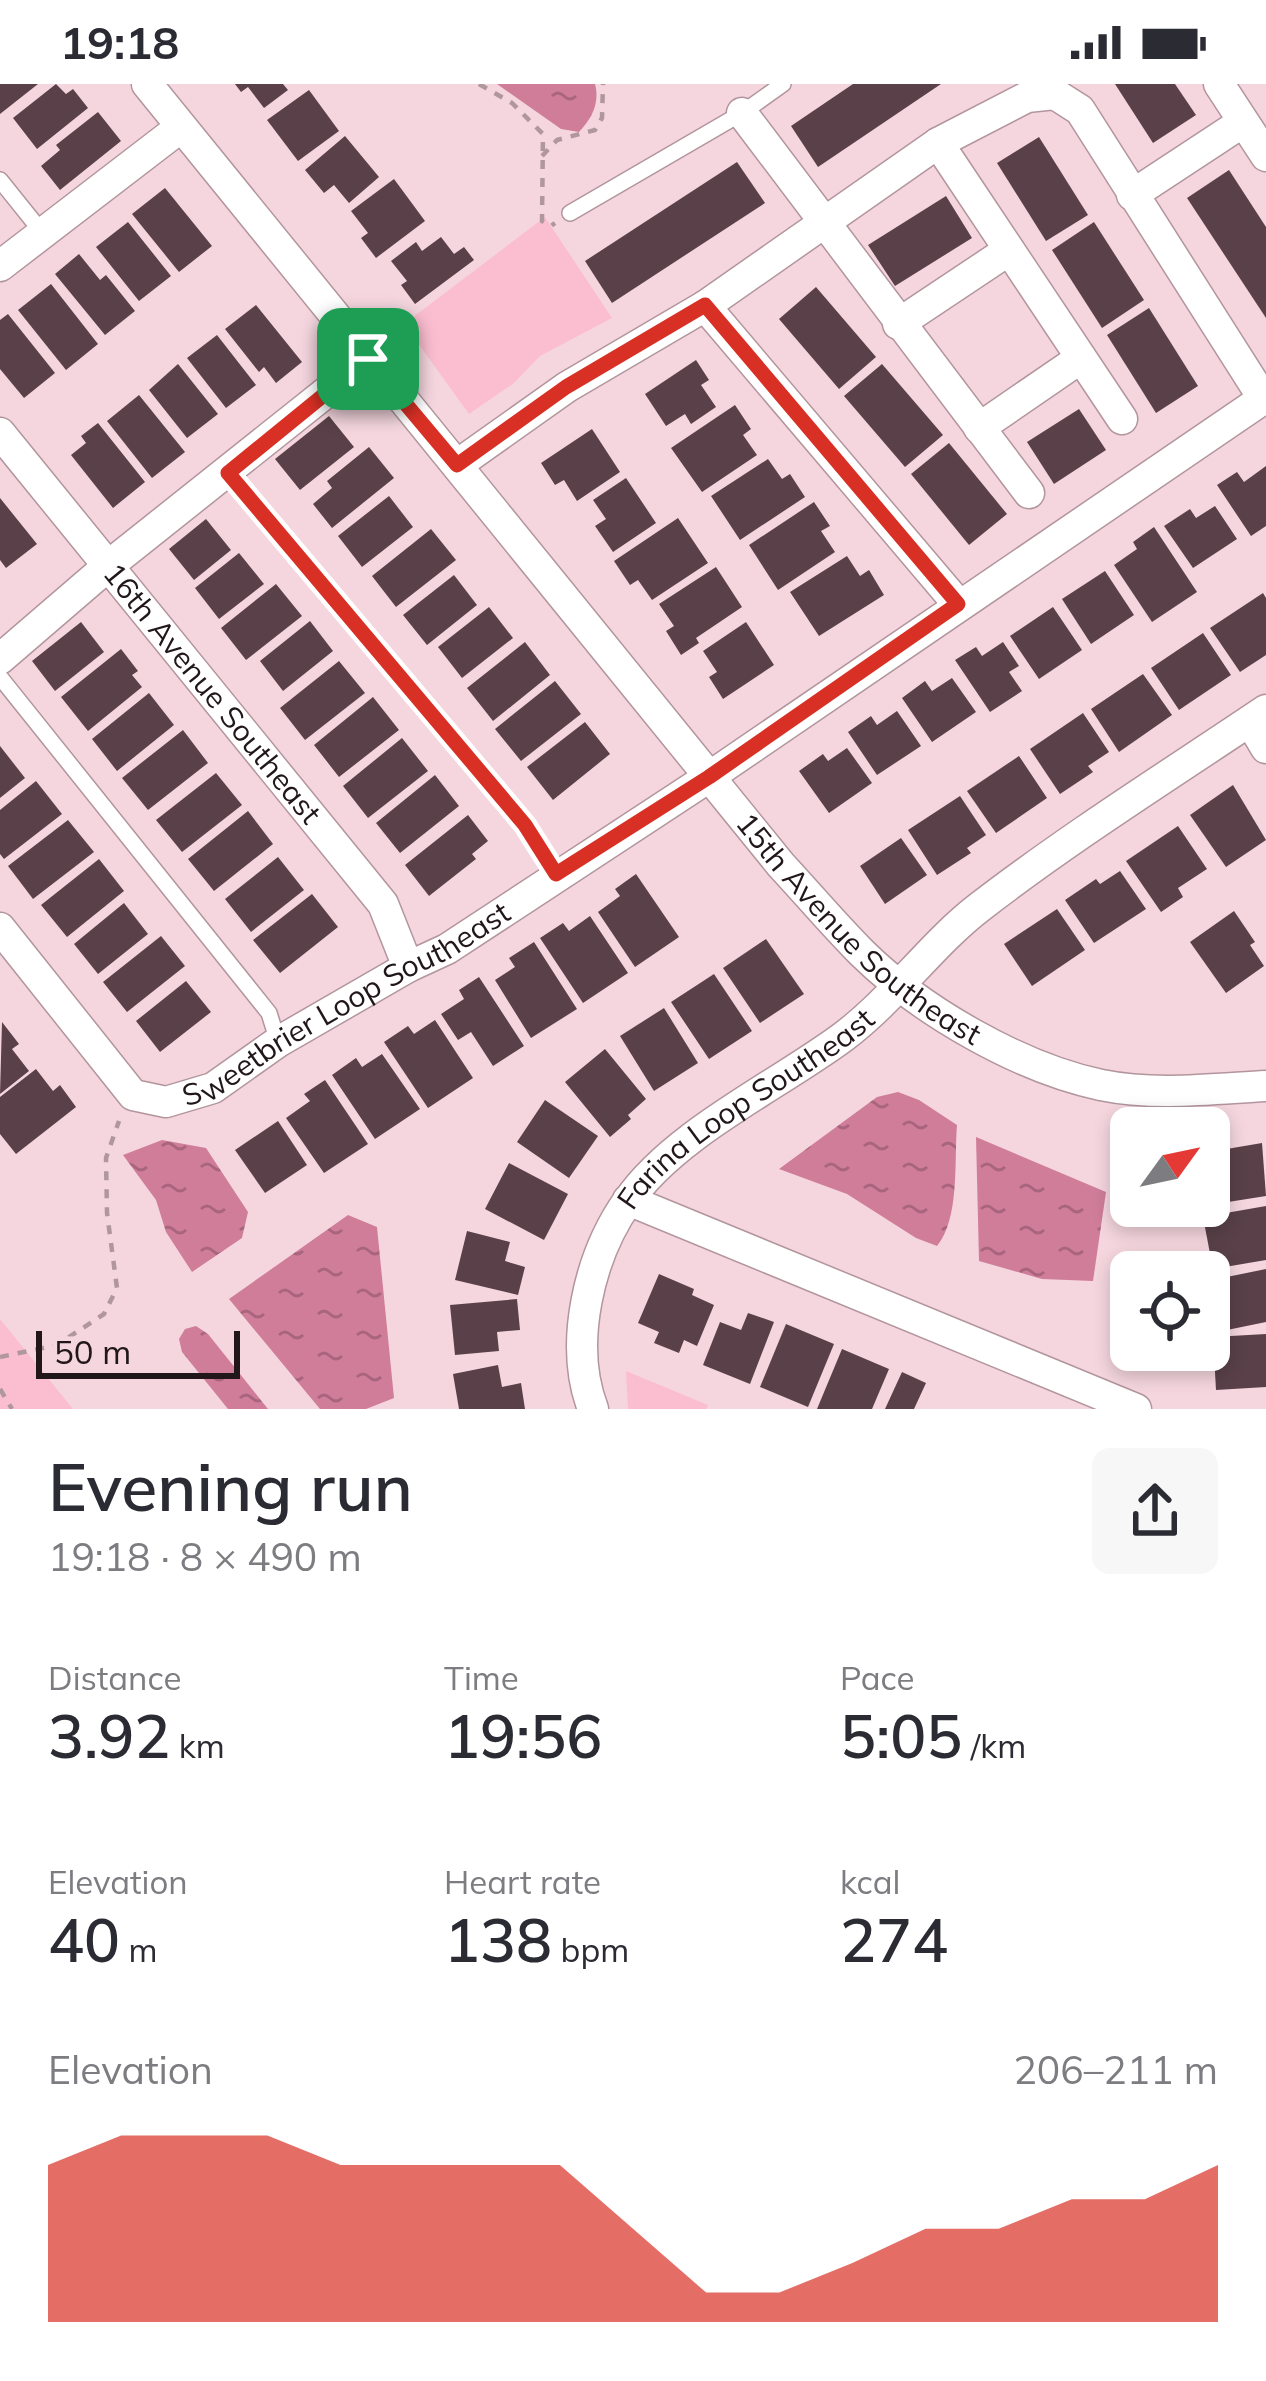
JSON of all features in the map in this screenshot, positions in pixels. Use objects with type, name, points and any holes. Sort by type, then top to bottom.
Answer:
[{"type":"street","name":"15th Avenue Southeast","points":[[147,84],[781,865],[864,955],[969,1032],[1022,1058],[1100,1084],[1158,1090],[1266,1086]]},
{"type":"street","points":[[1219,84],[1266,156]]},
{"type":"street","points":[[457,465],[566,387],[705,305],[938,143],[1027,97],[1055,94],[1080,110],[1264,398]]},
{"type":"street","points":[[742,113],[1029,493]]},
{"type":"street","points":[[1132,195],[1244,122]]},
{"type":"street","points":[[0,266],[182,127]]},
{"type":"street","points":[[938,143],[1122,418]]},
{"type":"street","points":[[898,324],[1009,250]]},
{"type":"street","points":[[705,305],[958,604]]},
{"type":"street","points":[[980,428],[1081,358]]},
{"type":"street","points":[[0,658],[368,359]]},
{"type":"street","name":"Sweetbrier Loop Southeast","points":[[0,928],[133,1095],[166,1102],[213,1088],[278,1042],[447,949],[709,777],[1264,398]]},
{"type":"street","name":"16th Avenue Southeast","points":[[0,433],[382,904],[408,967]]},
{"type":"street","points":[[1258,716],[1266,748]]},
{"type":"street","name":"Farina Loop Southeast","points":[[593,1409],[583,1344],[602,1246],[628,1200],[662,1160],[844,1036],[978,908],[1258,716]]},
{"type":"street","points":[[628,1200],[1128,1408]]},
{"type":"lane","points":[[569,213],[742,113],[783,84]]},
{"type":"lane","points":[[0,180],[40,231]]},
{"type":"lane","points":[[228,473],[525,825],[556,874]]},
{"type":"lane","points":[[0,676],[269,1013],[278,1042]]},
{"type":"path","points":[[479,84],[533,121],[543,134],[542,221],[551,226],[569,213]]},
{"type":"path","points":[[542,156],[556,140],[595,130],[602,118],[603,84]]},
{"type":"path","points":[[0,1357],[57,1345],[104,1314],[111,1301],[117,1288],[106,1213],[106,1157],[114,1129],[133,1095]]},
{"type":"path","points":[[0,1389],[13,1409]]},
{"type":"shaded area","points":[[545,217],[612,318],[540,356],[514,383],[469,414],[404,324]]},
{"type":"shaded area","points":[[0,1319],[73,1409],[0,1409]]},
{"type":"shaded area","points":[[626,1371],[708,1405],[708,1406],[628,1409]]},
{"type":"water","points":[[497,84],[595,84],[596,104],[579,132],[561,129]]},
{"type":"water","points":[[898,1092],[957,1125],[953,1205],[937,1246],[847,1194],[779,1169],[877,1097]]},
{"type":"water","points":[[976,1137],[1106,1192],[1093,1281],[1042,1279],[979,1261]]},
{"type":"water","points":[[162,1140],[206,1148],[248,1212],[242,1238],[192,1272],[166,1232],[156,1200],[123,1155]]},
{"type":"water","points":[[348,1215],[377,1227],[394,1398],[366,1409],[320,1409],[229,1299]]},
{"type":"water","points":[[196,1326],[208,1334],[268,1409],[228,1409],[182,1352],[179,1339],[185,1329]]},
{"type":"building","points":[[0,84],[38,84],[0,114]]},
{"type":"building","points":[[56,84],[66,94],[73,89],[88,108],[37,149],[13,118]]},
{"type":"building","points":[[235,84],[283,84],[288,90],[264,108],[248,87],[241,92]]},
{"type":"building","points":[[853,84],[941,84],[818,167],[791,126]]},
{"type":"building","points":[[1115,84],[1175,84],[1196,115],[1153,143]]},
{"type":"building","points":[[309,90],[339,131],[298,161],[267,120]]},
{"type":"building","points":[[98,112],[121,141],[60,190],[41,166],[60,150],[56,145]]},
{"type":"building","points":[[345,136],[379,177],[349,203],[334,185],[324,193],[305,170]]},
{"type":"building","points":[[1039,137],[1088,215],[1046,241],[997,163]]},
{"type":"building","points":[[737,162],[765,203],[612,303],[585,261]]},
{"type":"building","points":[[1229,170],[1266,227],[1266,318],[1187,198]]},
{"type":"building","points":[[394,179],[425,221],[376,258],[361,238],[368,233],[351,211]]},
{"type":"building","points":[[165,188],[212,246],[179,272],[132,214]]},
{"type":"building","points":[[946,196],[972,238],[895,286],[868,245]]},
{"type":"building","points":[[128,222],[171,276],[139,301],[96,247]]},
{"type":"building","points":[[1094,222],[1144,300],[1102,328],[1052,250]]},
{"type":"building","points":[[441,237],[454,254],[464,247],[474,260],[415,304],[401,285],[407,281],[391,261],[416,242],[422,251]]},
{"type":"building","points":[[79,254],[100,280],[106,275],[135,311],[105,335],[55,274]]},
{"type":"building","points":[[51,284],[98,344],[66,370],[18,310]]},
{"type":"building","points":[[816,287],[876,357],[839,389],[779,319]]},
{"type":"building","points":[[256,305],[302,362],[276,383],[264,367],[259,372],[225,329]]},
{"type":"building","points":[[1149,308],[1198,386],[1156,413],[1107,335]]},
{"type":"building","points":[[8,314],[55,373],[24,398],[0,369],[0,320]]},
{"type":"building","points":[[217,335],[256,385],[226,408],[187,358]]},
{"type":"building","points":[[696,360],[709,380],[701,385],[716,407],[691,424],[685,414],[666,426],[645,394]]},
{"type":"building","points":[[178,364],[218,414],[187,438],[149,390]]},
{"type":"building","points":[[882,364],[943,435],[905,467],[844,396]]},
{"type":"building","points":[[139,395],[185,452],[152,478],[107,421]]},
{"type":"building","points":[[735,405],[751,429],[743,435],[757,455],[702,492],[671,448]]},
{"type":"building","points":[[1079,409],[1106,450],[1054,484],[1027,442]]},
{"type":"building","points":[[329,416],[354,447],[300,490],[275,459]]},
{"type":"building","points":[[98,423],[145,482],[113,508],[71,455],[86,443],[81,436]]},
{"type":"building","points":[[592,429],[620,472],[577,501],[564,480],[555,485],[541,463]]},
{"type":"building","points":[[949,443],[1007,514],[969,545],[911,474]]},
{"type":"building","points":[[369,447],[394,478],[332,528],[313,504],[332,488],[327,481]]},
{"type":"building","points":[[768,459],[782,479],[790,474],[805,497],[740,540],[711,496]]},
{"type":"building","points":[[1266,466],[1266,526],[1251,536],[1217,485],[1237,472],[1244,482]]},
{"type":"building","points":[[626,478],[656,523],[613,552],[595,526],[606,519],[593,500]]},
{"type":"building","points":[[389,496],[413,527],[362,567],[338,536]]},
{"type":"building","points":[[0,498],[37,544],[6,568],[0,560]]},
{"type":"building","points":[[814,502],[830,526],[821,531],[835,552],[778,590],[749,545]]},
{"type":"building","points":[[1215,506],[1237,539],[1193,568],[1164,526],[1190,509],[1196,518]]},
{"type":"building","points":[[678,518],[708,563],[652,600],[638,580],[630,585],[614,561]]},
{"type":"building","points":[[206,519],[231,550],[194,580],[169,549]]},
{"type":"building","points":[[1154,527],[1197,592],[1152,622],[1114,565],[1137,549],[1133,542]]},
{"type":"building","points":[[431,529],[456,560],[396,607],[372,576]]},
{"type":"building","points":[[239,553],[264,584],[219,619],[195,588]]},
{"type":"building","points":[[847,556],[860,576],[869,570],[884,595],[819,636],[790,592]]},
{"type":"building","points":[[716,567],[742,607],[696,638],[699,643],[681,655],[666,631],[674,626],[659,604]]},
{"type":"building","points":[[1105,571],[1134,615],[1091,644],[1062,599]]},
{"type":"building","points":[[454,575],[477,605],[427,645],[403,615]]},
{"type":"building","points":[[276,584],[302,616],[246,660],[221,628]]},
{"type":"building","points":[[1263,593],[1266,655],[1240,672],[1210,628]]},
{"type":"building","points":[[489,607],[513,638],[462,678],[438,647]]},
{"type":"building","points":[[1053,607],[1082,650],[1039,679],[1010,636]]},
{"type":"building","points":[[310,621],[333,651],[283,691],[260,661]]},
{"type":"building","points":[[81,622],[104,652],[55,691],[32,661]]},
{"type":"building","points":[[746,622],[774,665],[723,699],[709,677],[717,672],[703,651]]},
{"type":"building","points":[[1203,633],[1231,675],[1179,710],[1151,668]]},
{"type":"building","points":[[525,642],[550,675],[493,721],[467,688]]},
{"type":"building","points":[[1003,642],[1019,666],[1009,672],[1022,691],[990,712],[955,660],[976,647],[982,656]]},
{"type":"building","points":[[121,649],[138,671],[132,675],[142,687],[88,731],[61,697]]},
{"type":"building","points":[[339,661],[365,693],[305,740],[280,708]]},
{"type":"building","points":[[1143,674],[1172,715],[1119,752],[1091,709]]},
{"type":"building","points":[[952,678],[976,712],[932,742],[902,698],[925,681],[932,691]]},
{"type":"building","points":[[555,681],[581,714],[521,761],[495,729]]},
{"type":"building","points":[[149,693],[174,725],[117,771],[92,739]]},
{"type":"building","points":[[373,697],[399,730],[339,777],[314,745]]},
{"type":"building","points":[[897,711],[921,746],[877,775],[848,732],[871,716],[877,725]]},
{"type":"building","points":[[1083,713],[1109,752],[1088,766],[1093,772],[1060,794],[1030,749]]},
{"type":"building","points":[[585,722],[610,754],[553,800],[527,767]]},
{"type":"building","points":[[183,730],[208,763],[148,810],[122,778]]},
{"type":"building","points":[[402,738],[428,771],[368,818],[343,786]]},
{"type":"building","points":[[0,746],[25,778],[0,798]]},
{"type":"building","points":[[847,748],[872,783],[829,813],[799,771],[823,754],[828,761]]},
{"type":"building","points":[[1019,756],[1047,798],[996,833],[967,791]]},
{"type":"building","points":[[216,773],[242,805],[182,852],[156,820]]},
{"type":"building","points":[[435,775],[459,806],[400,853],[376,823]]},
{"type":"building","points":[[36,781],[62,814],[4,859],[0,810]]},
{"type":"building","points":[[1233,785],[1266,840],[1226,867],[1190,815]]},
{"type":"building","points":[[960,796],[986,835],[967,848],[971,853],[937,875],[908,830]]},
{"type":"building","points":[[248,811],[273,844],[214,891],[188,859]]},
{"type":"building","points":[[468,815],[488,841],[472,854],[476,859],[429,896],[405,865]]},
{"type":"building","points":[[68,820],[94,852],[33,899],[8,866]]},
{"type":"building","points":[[1178,826],[1207,869],[1178,888],[1183,897],[1161,912],[1126,861]]},
{"type":"building","points":[[901,838],[927,875],[885,904],[860,866]]},
{"type":"building","points":[[278,857],[304,890],[251,932],[225,899]]},
{"type":"building","points":[[99,859],[124,891],[67,937],[41,905]]},
{"type":"building","points":[[1120,871],[1146,909],[1094,943],[1065,900],[1096,879],[1100,884]]},
{"type":"building","points":[[636,874],[679,937],[635,967],[598,912],[620,896],[615,889]]},
{"type":"building","points":[[312,894],[338,927],[280,973],[253,940]]},
{"type":"building","points":[[124,903],[148,934],[98,974],[74,944]]},
{"type":"building","points":[[1057,909],[1085,950],[1032,986],[1004,944]]},
{"type":"building","points":[[1234,911],[1264,966],[1226,993],[1190,942]]},
{"type":"building","points":[[590,916],[628,973],[583,1003],[540,938],[563,923],[569,931]]},
{"type":"building","points":[[161,936],[185,966],[127,1012],[103,982]]},
{"type":"building","points":[[766,939],[804,994],[760,1023],[723,968]]},
{"type":"building","points":[[534,942],[577,1009],[531,1038],[495,980],[515,967],[509,958]]},
{"type":"building","points":[[714,974],[752,1031],[709,1059],[671,1002]]},
{"type":"building","points":[[479,977],[524,1046],[493,1066],[471,1032],[458,1040],[441,1014],[464,999],[459,990]]},
{"type":"building","points":[[186,981],[211,1012],[160,1052],[136,1021]]},
{"type":"building","points":[[664,1008],[698,1063],[654,1091],[620,1036]]},
{"type":"building","points":[[435,1020],[473,1078],[428,1108],[384,1042],[408,1026],[414,1034]]},
{"type":"building","points":[[2,1022],[19,1044],[12,1049],[29,1071],[0,1094]]},
{"type":"building","points":[[605,1049],[646,1099],[610,1137],[565,1082]]},
{"type":"building","points":[[382,1054],[420,1109],[375,1139],[332,1075],[356,1058],[362,1067]]},
{"type":"building","points":[[36,1069],[53,1091],[60,1085],[76,1107],[16,1154],[0,1134],[0,1097]]},
{"type":"building","points":[[325,1080],[368,1144],[324,1173],[286,1118],[310,1101],[304,1094]]},
{"type":"building","points":[[545,1100],[598,1136],[569,1178],[517,1142]]},
{"type":"building","points":[[278,1121],[307,1165],[265,1193],[235,1150]]},
{"type":"building","points":[[1262,1143],[1266,1196],[1230,1202],[1230,1148]]},
{"type":"building","points":[[509,1163],[568,1194],[544,1240],[485,1209]]},
{"type":"building","points":[[1266,1206],[1266,1260],[1230,1266],[1230,1251],[1210,1251],[1205,1227],[1230,1227],[1230,1212]]},
{"type":"building","points":[[467,1231],[510,1242],[505,1261],[525,1267],[518,1295],[455,1280]]},
{"type":"building","points":[[1266,1269],[1266,1322],[1230,1329],[1230,1276]]},
{"type":"building","points":[[659,1274],[694,1289],[692,1295],[714,1305],[697,1346],[684,1340],[679,1353],[654,1343],[659,1332],[638,1323]]},
{"type":"building","points":[[517,1299],[520,1330],[497,1332],[499,1351],[455,1355],[450,1305]]},
{"type":"building","points":[[748,1313],[774,1322],[750,1384],[703,1365],[720,1322],[741,1330]]},
{"type":"building","points":[[786,1324],[834,1344],[808,1407],[760,1387]]},
{"type":"building","points":[[1266,1334],[1266,1387],[1216,1390],[1215,1371],[1230,1371],[1230,1336]]},
{"type":"building","points":[[842,1349],[889,1369],[872,1409],[817,1409]]},
{"type":"building","points":[[498,1365],[502,1387],[521,1383],[525,1409],[459,1409],[453,1374]]},
{"type":"building","points":[[902,1372],[926,1383],[914,1409],[885,1409]]},
{"type":"route","points":[[705,305],[958,604],[709,777],[556,874],[525,825],[228,473],[368,359],[457,465],[566,387],[705,305]]}]
